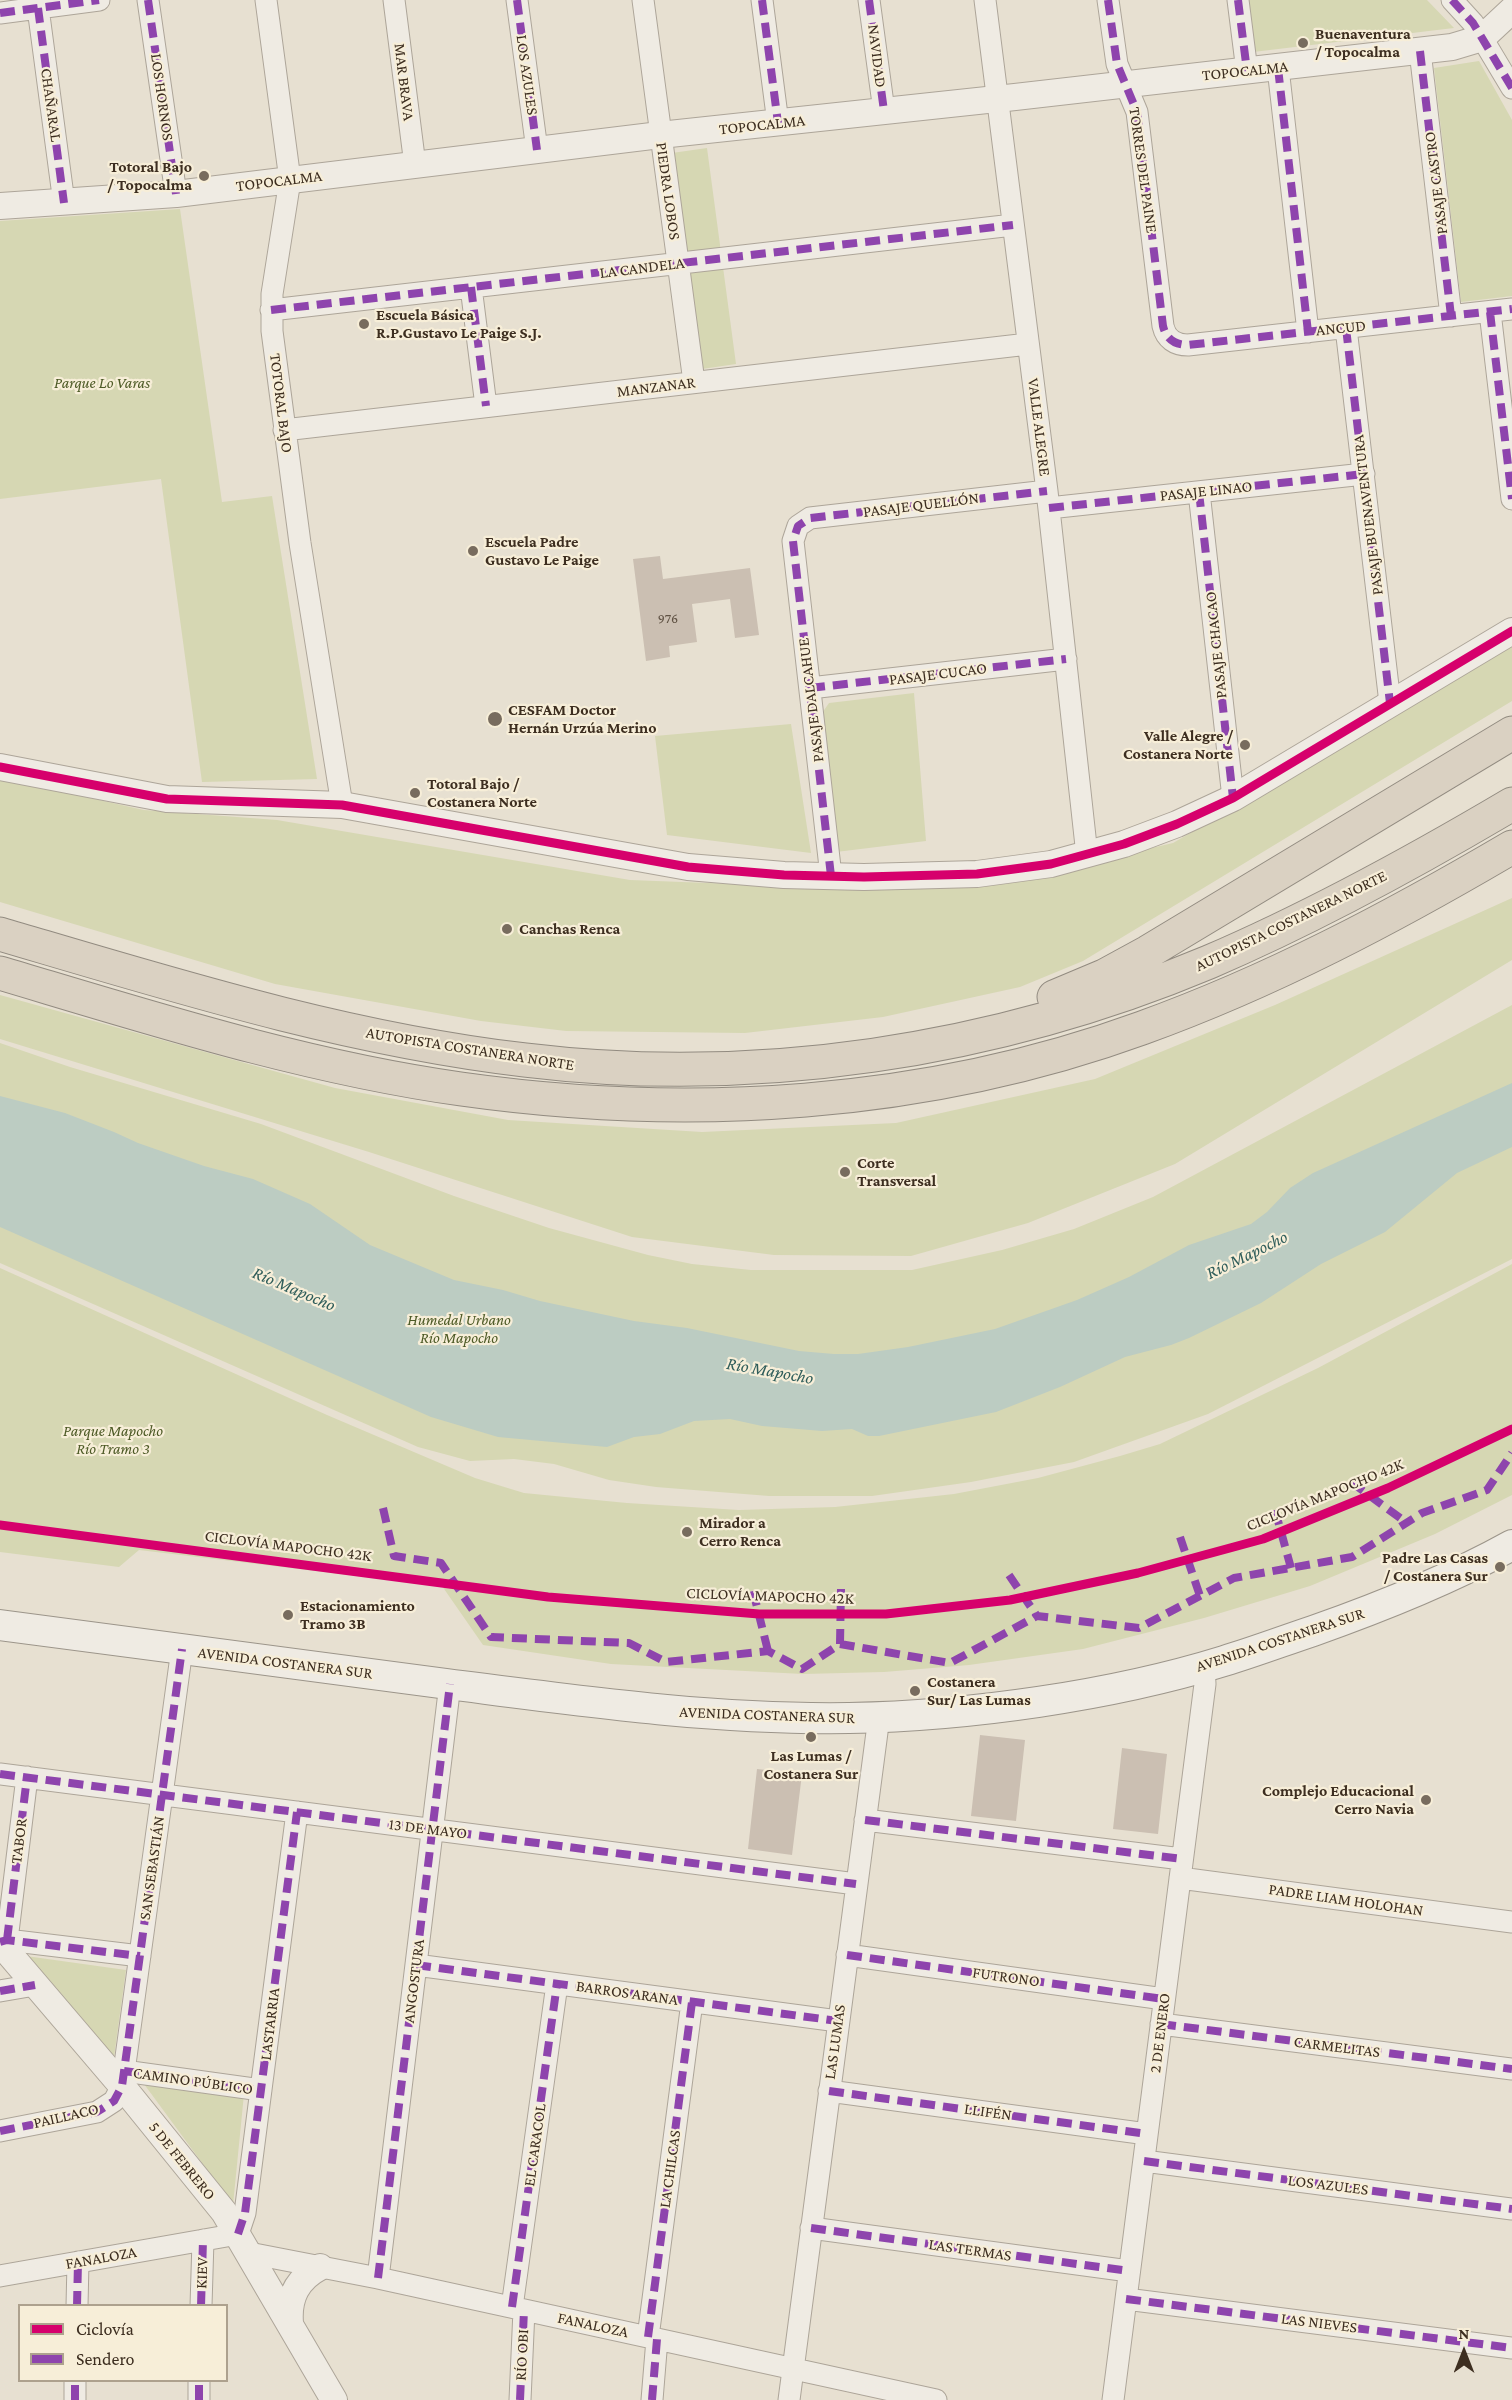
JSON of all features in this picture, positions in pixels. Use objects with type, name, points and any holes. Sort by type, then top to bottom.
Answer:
[{"type":"highway","points":[[936,1045],[1074,989],[1128,964],[1512,733]]},
{"type":"highway","name":"AUTOPISTA COSTANERA NORTE","points":[[0,934],[293,1018],[398,1040],[524,1060],[612,1067],[735,1068],[839,1059],[936,1045],[1027,1024],[1087,1006],[1206,963],[1266,937],[1365,887],[1512,804]]},
{"type":"highway","points":[[0,973],[217,1036],[394,1078],[458,1089],[557,1101],[659,1106],[793,1101],[900,1089],[976,1075],[1038,1060],[1141,1028],[1294,965],[1378,922],[1512,847]]},
{"type":"highway","points":[[1378,922],[1512,872]]},
{"type":"main road","name":"AVENIDA COSTANERA SUR","points":[[0,1625],[684,1713],[789,1718],[879,1717],[990,1708],[1078,1695],[1204,1666],[1359,1615],[1512,1545]]},
{"type":"street","points":[[0,13],[99,0]]},
{"type":"street","name":"LOS HORNOS","points":[[148,0],[176,194]]},
{"type":"street","name":"TOTORAL BAJO","points":[[266,0],[290,180],[271,310],[284,430],[342,805]]},
{"type":"street","name":"MAR BRAVA","points":[[394,0],[415,165]]},
{"type":"street","name":"LOS AZULES","points":[[517,0],[537,150]]},
{"type":"street","name":"PIEDRA LOBOS","points":[[643,0],[694,382]]},
{"type":"street","points":[[762,0],[778,123]]},
{"type":"street","name":"NAVIDAD","points":[[869,0],[884,111]]},
{"type":"street","name":"VALLE ALEGRE","points":[[985,0],[1048,499],[1087,855]]},
{"type":"street","name":"TORRES DEL PAINE","points":[[1108,0],[1117,64],[1137,112],[1163,326],[1164,332],[1171,341]]},
{"type":"street","points":[[1238,0],[1247,71]]},
{"type":"street","points":[[1452,0],[1467,15],[1512,88]]},
{"type":"street","name":"CHAÑARAL","points":[[38,8],[64,203]]},
{"type":"street","name":"TOPOCALMA","points":[[0,206],[176,194],[660,135],[1452,47],[1482,38],[1512,10]]},
{"type":"street","name":"PASAJE CASTRO","points":[[1420,51],[1451,316]]},
{"type":"street","points":[[1278,68],[1308,332]]},
{"type":"street","name":"LA CANDELA","points":[[271,310],[1013,225]]},
{"type":"street","points":[[471,287],[486,406]]},
{"type":"street","name":"ANCUD","points":[[1171,341],[1188,345],[1512,309]]},
{"type":"street","points":[[1490,312],[1512,499]]},
{"type":"street","name":"PASAJE BUENAVENTURA","points":[[1346,328],[1390,703]]},
{"type":"street","name":"MANZANAR","points":[[284,430],[1029,344]]},
{"type":"street","name":"PASAJE LINAO","points":[[1048,499],[1199,492],[1364,474]]},
{"type":"street","name":"PASAJE CHACAO","points":[[1199,492],[1233,798]]},
{"type":"street","name":"PASAJE QUELLÓN","points":[[798,526],[810,518],[1048,499]]},
{"type":"street","name":"PASAJE DALCAHUE","points":[[798,526],[793,541],[831,876]]},
{"type":"street","points":[[0,767],[167,799],[342,805],[648,861],[746,873],[903,877],[993,873],[1087,855],[1177,824],[1233,798],[1512,631]]},
{"type":"street","name":"PASAJE CUCAO","points":[[810,688],[1066,659]]},
{"type":"street","name":"SAN SEBASTIÁN","points":[[123,2079],[182,1649]]},
{"type":"street","name":"2 DE ENERO","points":[[1113,2400],[1205,1684],[1204,1666]]},
{"type":"street","name":"ANGOSTURA","points":[[378,2278],[450,1684]]},
{"type":"street","name":"LAS LUMAS","points":[[789,2400],[879,1717]]},
{"type":"street","name":"13 DE MAYO","points":[[0,1774],[856,1884]]},
{"type":"street","name":"TABOR","points":[[2,1942],[27,1778]]},
{"type":"street","name":"LASTARRIA","points":[[243,2244],[245,2213],[297,1812]]},
{"type":"street","name":"PADRE LIAM HOLOHAN","points":[[865,1820],[1512,1922]]},
{"type":"street","points":[[2,1942],[140,1956]]},
{"type":"street","name":"5 DE FEBRERO","points":[[2,1942],[35,1985],[123,2079],[198,2179],[243,2244],[334,2400]]},
{"type":"street","name":"FUTRONO","points":[[847,1955],[1164,1999]]},
{"type":"street","name":"BARROS ARANA","points":[[416,1965],[838,2021]]},
{"type":"street","name":"EL CARACOL","points":[[518,2309],[557,1984]]},
{"type":"street","points":[[0,1991],[35,1985]]},
{"type":"street","name":"LA CHILCAS","points":[[652,2400],[652,2338],[692,2002]]},
{"type":"street","name":"CARMELITAS","points":[[1161,2024],[1512,2069]]},
{"type":"street","name":"CAMINO PÚBLICO","points":[[123,2079],[261,2090]]},
{"type":"street","name":"PAILLACO","points":[[0,2131],[97,2112],[114,2101],[123,2079]]},
{"type":"street","name":"LLIFÉN","points":[[829,2091],[1147,2134]]},
{"type":"street","name":"LOS AZULES","points":[[1144,2162],[1512,2209]]},
{"type":"street","name":"LAS TERMAS","points":[[811,2228],[1129,2271]]},
{"type":"street","name":"FANALOZA","points":[[0,2276],[203,2240],[243,2244],[320,2267],[936,2400]]},
{"type":"street","name":"KIEV","points":[[201,2304],[203,2240]]},
{"type":"street","points":[[77,2304],[78,2262]]},
{"type":"street","points":[[290,2323],[289,2311],[296,2288],[320,2267]]},
{"type":"street","name":"LAS NIEVES","points":[[1126,2299],[1512,2348]]},
{"type":"street","name":"RÍO OBI","points":[[518,2309],[520,2400]]},
{"type":"street","points":[[75,2382],[75,2400]]},
{"type":"street","points":[[199,2382],[199,2400]]},
{"type":"green space","points":[[1246,0],[1427,0],[1454,28],[1253,52]]},
{"type":"green space","points":[[1479,61],[1512,120],[1512,296],[1461,302],[1434,68]]},
{"type":"green space","points":[[707,148],[736,364],[702,369],[672,153]]},
{"type":"green space","name":"Parque Lo Varas","points":[[180,209],[222,502],[272,496],[317,779],[202,782],[161,479],[0,499],[0,221]]},
{"type":"green space","points":[[1512,636],[1512,701],[1083,961],[1020,987],[883,1017],[745,1033],[566,1031],[481,1021],[275,984],[0,902],[0,778],[144,810],[277,820],[630,880],[760,885],[1022,878],[1173,843],[1340,746]]},
{"type":"green space","points":[[914,693],[926,841],[836,852],[820,716],[829,703]]},
{"type":"green space","points":[[791,724],[811,853],[667,835],[655,736]]},
{"type":"green space","points":[[1512,898],[1512,960],[1175,1164],[1028,1223],[911,1256],[774,1255],[632,1237],[369,1152],[0,1039],[0,995],[335,1088],[508,1120],[702,1132],[896,1123],[1095,1079],[1275,1005]]},
{"type":"green space","name":"Humedal Urbano Río Mapocho","points":[[1512,1005],[1512,1259],[1208,1414],[1074,1462],[971,1482],[872,1496],[769,1496],[656,1487],[609,1480],[554,1464],[514,1459],[470,1461],[418,1447],[0,1263],[0,1043],[70,1067],[261,1124],[454,1196],[549,1228],[648,1255],[692,1264],[751,1270],[912,1270],[1002,1250],[1074,1229],[1153,1197]]},
{"type":"green space","name":"Parque Mapocho Río Tramo 3","points":[[1512,1264],[1512,1495],[1435,1534],[1310,1586],[1204,1618],[1083,1649],[969,1665],[884,1672],[803,1674],[611,1664],[483,1645],[442,1586],[139,1550],[119,1567],[0,1552],[0,1268],[327,1415],[475,1478],[524,1493],[627,1503],[739,1510],[835,1507],[954,1494],[1038,1478],[1160,1444],[1318,1368]]},
{"type":"green space","points":[[26,1956],[126,1970],[113,2064]]},
{"type":"green space","points":[[144,2084],[244,2094],[233,2205]]},
{"type":"water","name":"Río Mapocho","points":[[1512,1083],[1512,1147],[1457,1173],[1385,1232],[1321,1264],[1261,1303],[1189,1338],[1125,1357],[1060,1387],[996,1412],[879,1436],[868,1436],[852,1429],[822,1431],[762,1426],[730,1419],[694,1421],[660,1434],[634,1437],[607,1447],[498,1437],[431,1417],[0,1227],[0,1096],[65,1113],[138,1143],[204,1166],[253,1179],[310,1204],[370,1245],[454,1280],[634,1321],[687,1328],[799,1351],[858,1354],[908,1347],[995,1329],[1077,1300],[1129,1277],[1189,1245],[1251,1224],[1267,1212],[1290,1188],[1313,1173]]},
{"type":"building","points":[[660,556],[663,579],[750,568],[759,635],[735,638],[730,599],[692,604],[697,642],[669,646],[670,657],[646,661],[633,559]]},
{"type":"building","points":[[980,1735],[1025,1740],[1016,1821],[971,1816]]},
{"type":"building","points":[[1122,1748],[1167,1754],[1158,1834],[1113,1829]]},
{"type":"building","points":[[757,1769],[802,1774],[792,1855],[748,1849]]},
{"type":"marked path","points":[[0,13],[99,0]]},
{"type":"marked path","points":[[148,0],[176,194]]},
{"type":"marked path","points":[[517,0],[537,150]]},
{"type":"marked path","points":[[762,0],[778,123]]},
{"type":"marked path","points":[[869,0],[884,111]]},
{"type":"marked path","points":[[1108,0],[1117,64],[1137,112],[1163,326],[1166,334],[1172,340],[1188,345],[1512,309]]},
{"type":"marked path","points":[[1238,0],[1247,71]]},
{"type":"marked path","points":[[1452,0],[1473,23],[1512,88]]},
{"type":"marked path","points":[[38,8],[64,203]]},
{"type":"marked path","points":[[1420,51],[1451,316]]},
{"type":"marked path","points":[[1278,68],[1308,332]]},
{"type":"marked path","points":[[271,310],[1013,225]]},
{"type":"marked path","points":[[471,287],[486,406]]},
{"type":"marked path","points":[[1490,312],[1512,499]]},
{"type":"marked path","points":[[1346,328],[1390,703]]},
{"type":"marked path","points":[[1049,508],[1364,474]]},
{"type":"marked path","points":[[831,876],[793,541],[798,526],[810,518],[1047,491]]},
{"type":"marked path","points":[[1199,492],[1233,798]]},
{"type":"marked path","points":[[810,688],[1066,659]]},
{"type":"marked path","points":[[383,1508],[394,1556],[441,1563],[491,1637],[629,1643],[666,1662],[768,1651],[802,1669],[840,1644],[950,1663],[1037,1616],[1139,1628],[1234,1578],[1352,1557],[1422,1513],[1487,1490],[1512,1453]]},
{"type":"marked path","points":[[1351,1482],[1407,1523]]},
{"type":"marked path","points":[[1275,1510],[1291,1568]]},
{"type":"marked path","points":[[1180,1537],[1200,1596]]},
{"type":"marked path","points":[[1009,1575],[1037,1616]]},
{"type":"marked path","points":[[840,1644],[841,1589]]},
{"type":"marked path","points":[[753,1591],[768,1651]]},
{"type":"marked path","points":[[0,2131],[97,2112],[114,2101],[122,2086],[182,1649]]},
{"type":"marked path","points":[[378,2278],[450,1684]]},
{"type":"marked path","points":[[0,1774],[856,1884]]},
{"type":"marked path","points":[[7,1940],[27,1777]]},
{"type":"marked path","points":[[238,2234],[245,2213],[297,1812]]},
{"type":"marked path","points":[[865,1820],[1182,1859]]},
{"type":"marked path","points":[[0,1942],[7,1940],[140,1956]]},
{"type":"marked path","points":[[847,1955],[1164,1999]]},
{"type":"marked path","points":[[416,1965],[838,2021]]},
{"type":"marked path","points":[[512,2307],[557,1984]]},
{"type":"marked path","points":[[0,1991],[35,1985]]},
{"type":"marked path","points":[[648,2337],[692,2002]]},
{"type":"marked path","points":[[1161,2024],[1512,2069]]},
{"type":"marked path","points":[[124,2071],[261,2090]]},
{"type":"marked path","points":[[829,2091],[1147,2134]]},
{"type":"marked path","points":[[1144,2161],[1512,2209]]},
{"type":"marked path","points":[[811,2228],[1129,2271]]},
{"type":"marked path","points":[[201,2304],[203,2240]]},
{"type":"marked path","points":[[77,2304],[78,2262]]},
{"type":"marked path","points":[[1126,2299],[1512,2348]]},
{"type":"marked path","points":[[520,2400],[524,2310]]},
{"type":"marked path","points":[[652,2400],[657,2339]]},
{"type":"marked path","points":[[75,2382],[75,2400]]},
{"type":"marked path","points":[[199,2382],[199,2400]]},
{"type":"cycle path","points":[[0,767],[167,799],[342,805],[688,867],[784,875],[864,877],[977,874],[1051,864],[1124,844],[1177,824],[1233,798],[1512,631]]},
{"type":"cycle path","name":"CICLOVÍA MAPOCHO 42K","points":[[0,1525],[548,1597],[759,1614],[886,1614],[1010,1600],[1138,1573],[1263,1539],[1388,1488],[1512,1429]]},
{"type":"place","name":"Buenaventura / Topocalma","points":[[1303,43]]},
{"type":"place","name":"Totoral Bajo / Topocalma","points":[[204,176]]},
{"type":"place","name":"Escuela Básica R.P.Gustavo Le Paige S.J.","points":[[364,324]]},
{"type":"place","name":"Escuela Padre Gustavo Le Paige","points":[[473,551]]},
{"type":"place","name":"CESFAM Doctor Hernán Urzúa Merino","points":[[495,719]]},
{"type":"place","name":"Valle Alegre / Costanera Norte","points":[[1245,745]]},
{"type":"place","name":"Totoral Bajo / Costanera Norte","points":[[415,793]]},
{"type":"place","name":"Canchas Renca","points":[[507,929]]},
{"type":"place","name":"Corte Transversal","points":[[845,1172]]},
{"type":"place","name":"Mirador a Cerro Renca","points":[[687,1532]]},
{"type":"place","name":"Padre Las Casas / Costanera Sur","points":[[1500,1567]]},
{"type":"place","name":"Estacionamiento Tramo 3B","points":[[288,1615]]},
{"type":"place","name":"Costanera Sur/ Las Lumas","points":[[915,1691]]},
{"type":"place","name":"Las Lumas / Costanera Sur","points":[[811,1737]]},
{"type":"place","name":"Complejo Educacional Cerro Navia","points":[[1426,1800]]}]
